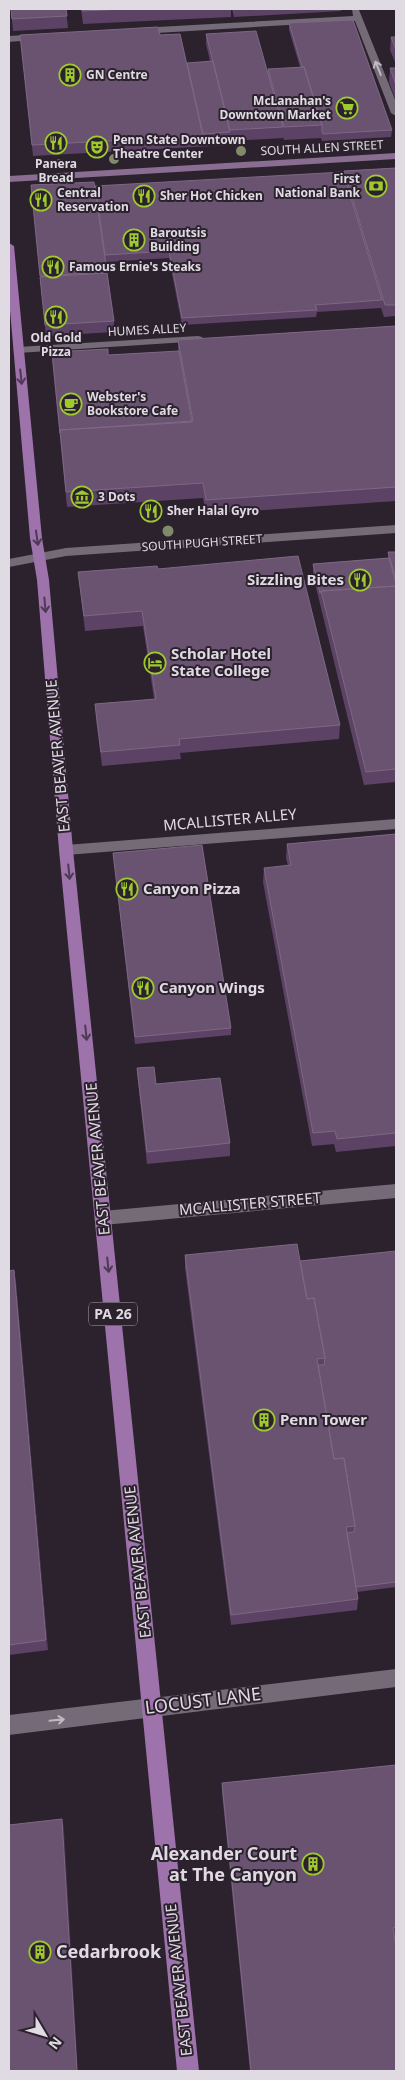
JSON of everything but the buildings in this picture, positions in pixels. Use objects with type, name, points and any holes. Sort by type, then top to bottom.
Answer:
[{"type":"main road","name":"EAST BEAVER AVENUE","points":[[9,246],[40,557],[66,850],[188,2071]]},
{"type":"street","points":[[129,31],[356,13],[396,113]]},
{"type":"street","points":[[9,39],[48,36]]},
{"type":"street","name":"SOUTH ALLEN STREET","points":[[9,179],[396,156]]},
{"type":"street","name":"HUMES ALLEY","points":[[18,350],[207,338]]},
{"type":"street","name":"SOUTH PUGH STREET","points":[[9,563],[66,552],[396,529]]},
{"type":"street","name":"MCALLISTER ALLEY","points":[[66,850],[396,824]]},
{"type":"street","name":"MCALLISTER STREET","points":[[103,1218],[396,1191]]},
{"type":"street","name":"LOCUST LANE","points":[[9,1725],[396,1678]]},
{"type":"place","name":"GN Centre","points":[[70,75]]},
{"type":"place","name":"McLanahan's Downtown Market","points":[[347,108]]},
{"type":"place","name":"Panera Bread","points":[[56,143]]},
{"type":"place","name":"Penn State Downtown Theatre Center","points":[[97,147]]},
{"type":"place","name":"First National Bank","points":[[376,186]]},
{"type":"place","name":"Sher Hot Chicken","points":[[144,196]]},
{"type":"place","name":"Central Reservation","points":[[41,200]]},
{"type":"place","name":"Baroutsis Building","points":[[134,240]]},
{"type":"place","name":"Famous Ernie's Steaks","points":[[53,267]]},
{"type":"place","name":"Old Gold Pizza","points":[[56,317]]},
{"type":"place","name":"Webster's Bookstore Cafe","points":[[71,404]]},
{"type":"place","name":"3 Dots","points":[[82,497]]},
{"type":"place","name":"Sher Halal Gyro","points":[[151,511]]},
{"type":"place","name":"Sizzling Bites","points":[[360,580]]},
{"type":"place","name":"Scholar Hotel State College","points":[[155,663]]},
{"type":"place","name":"Canyon Pizza","points":[[127,889]]},
{"type":"place","name":"Canyon Wings","points":[[143,988]]},
{"type":"place","name":"Penn Tower","points":[[264,1420]]},
{"type":"place","name":"Alexander Court at The Canyon","points":[[313,1864]]},
{"type":"place","name":"Cedarbrook","points":[[40,1952]]}]
